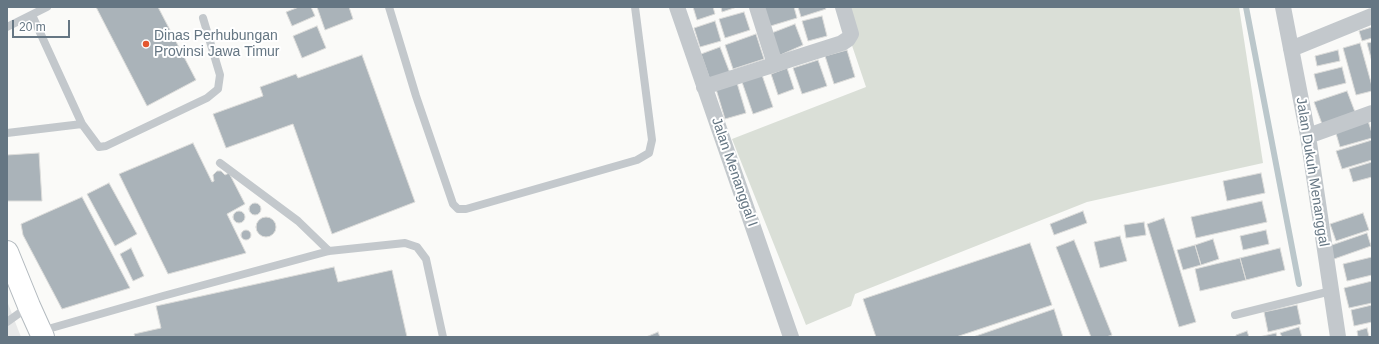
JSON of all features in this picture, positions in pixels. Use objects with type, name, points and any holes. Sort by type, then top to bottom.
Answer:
[{"type":"street","name":"Jalan Menanggal I","points":[[677,7],[791,337]]},
{"type":"street","points":[[757,7],[776,64]]},
{"type":"street","points":[[704,87],[842,43],[848,39],[851,34],[843,7]]},
{"type":"street","name":"Jalan Dukuh Menanggal","points":[[1283,7],[1308,136],[1338,337]]},
{"type":"street","points":[[1291,49],[1372,16]]},
{"type":"street","points":[[1308,136],[1372,113]]},
{"type":"street","points":[[7,252],[42,334]]},
{"type":"lane","points":[[7,27],[47,7]]},
{"type":"lane","points":[[389,7],[416,96],[453,204],[458,209],[466,209],[638,160],[649,153],[652,140],[635,7]]},
{"type":"lane","points":[[32,15],[82,124],[99,147],[106,146],[207,98],[218,88],[220,75],[203,18]]},
{"type":"lane","points":[[7,133],[82,124]]},
{"type":"lane","points":[[220,163],[298,221],[329,251]]},
{"type":"lane","points":[[42,334],[148,300],[329,251],[405,243],[417,247],[426,259],[444,337]]},
{"type":"lane","points":[[1235,315],[1331,291]]},
{"type":"lane","points":[[7,322],[29,306]]},
{"type":"shaded area","points":[[839,7],[1239,7],[1263,163],[1087,202],[855,294],[851,306],[806,325],[732,139],[866,87]]},
{"type":"shaded area","points":[[7,301],[21,337],[7,337]]},
{"type":"building","name":"Dinas Perhubungan Provinsi Jawa Timur","points":[[96,7],[158,7],[196,80],[147,106]]},
{"type":"building","points":[[299,7],[311,7],[315,16],[292,26],[286,12]]},
{"type":"building","points":[[317,7],[349,7],[353,19],[325,30]]},
{"type":"building","points":[[693,7],[713,7],[715,14],[697,20]]},
{"type":"building","points":[[721,7],[737,7],[722,12]]},
{"type":"building","points":[[758,7],[794,7],[797,18],[764,28]]},
{"type":"building","points":[[798,7],[825,7],[826,9],[801,17]]},
{"type":"building","points":[[744,12],[750,30],[725,38],[719,19]]},
{"type":"building","points":[[822,16],[827,36],[808,41],[802,21]]},
{"type":"building","points":[[715,21],[721,41],[700,47],[694,28]]},
{"type":"building","points":[[795,24],[803,45],[778,56],[769,34]]},
{"type":"building","points":[[317,26],[326,48],[302,58],[293,36]]},
{"type":"building","points":[[1372,27],[1372,38],[1362,41],[1359,31]]},
{"type":"building","points":[[756,34],[764,59],[733,69],[725,45]]},
{"type":"building","points":[[1372,42],[1372,62],[1367,43]]},
{"type":"building","points":[[1360,43],[1372,86],[1372,91],[1356,95],[1343,48]]},
{"type":"building","points":[[720,47],[730,73],[710,80],[701,54]]},
{"type":"building","points":[[847,50],[855,77],[834,84],[825,56]]},
{"type":"building","points":[[1338,50],[1340,61],[1317,66],[1315,56]]},
{"type":"building","points":[[362,55],[415,202],[332,234],[293,124],[226,148],[213,114],[263,96],[260,87],[296,74],[298,78]]},
{"type":"building","points":[[818,60],[827,86],[802,94],[793,68]]},
{"type":"building","points":[[1342,67],[1346,83],[1318,90],[1314,74]]},
{"type":"building","points":[[787,68],[794,89],[778,95],[771,74]]},
{"type":"building","points":[[762,75],[773,107],[753,114],[742,82]]},
{"type":"building","points":[[737,83],[746,113],[725,119],[716,89]]},
{"type":"building","points":[[1347,91],[1355,112],[1322,124],[1314,102]]},
{"type":"building","points":[[1368,121],[1372,138],[1340,147],[1335,130]]},
{"type":"building","points":[[1372,140],[1372,160],[1342,169],[1336,151]]},
{"type":"building","points":[[193,143],[212,182],[214,181],[213,175],[217,171],[221,171],[225,175],[229,173],[245,204],[227,214],[246,253],[168,274],[119,174]]},
{"type":"building","points":[[39,153],[42,201],[7,201],[7,155]]},
{"type":"building","points":[[1372,162],[1372,177],[1353,182],[1349,169]]},
{"type":"building","points":[[1261,173],[1265,193],[1227,201],[1223,181]]},
{"type":"building","points":[[109,183],[137,234],[115,246],[87,194]]},
{"type":"building","points":[[82,197],[130,288],[62,309],[23,235],[21,224]]},
{"type":"building","points":[[1262,201],[1267,222],[1196,238],[1191,217]]},
{"type":"building","points":[[257,203],[260,204],[260,214],[253,215],[250,214],[249,207],[250,204]]},
{"type":"building","points":[[237,211],[241,211],[245,217],[241,223],[237,223],[233,219],[233,215]]},
{"type":"building","points":[[1083,211],[1087,223],[1054,235],[1050,224]]},
{"type":"building","points":[[1363,213],[1369,230],[1336,241],[1330,224]]},
{"type":"building","points":[[266,217],[273,220],[276,227],[273,234],[266,237],[259,234],[256,227],[259,220]]},
{"type":"building","points":[[1164,218],[1196,322],[1179,327],[1147,224]]},
{"type":"building","points":[[1144,222],[1146,235],[1126,238],[1124,225]]},
{"type":"building","points":[[246,230],[251,235],[246,240],[241,235]]},
{"type":"building","points":[[1266,230],[1269,244],[1243,250],[1240,236]]},
{"type":"building","points":[[1367,233],[1371,246],[1334,259],[1329,246]]},
{"type":"building","points":[[1120,236],[1127,261],[1100,268],[1094,242]]},
{"type":"building","points":[[1213,239],[1219,259],[1201,265],[1195,245]]},
{"type":"building","points":[[1074,240],[1112,335],[1106,337],[1091,337],[1056,247]]},
{"type":"building","points":[[1030,243],[1052,305],[956,337],[876,337],[863,299]]},
{"type":"building","points":[[1195,245],[1201,265],[1183,270],[1177,250]]},
{"type":"building","points":[[131,248],[144,276],[133,281],[120,254]]},
{"type":"building","points":[[1280,248],[1285,270],[1246,280],[1240,258]]},
{"type":"building","points":[[1372,257],[1372,275],[1347,281],[1343,264]]},
{"type":"building","points":[[1240,258],[1246,280],[1200,291],[1195,269]]},
{"type":"building","points":[[334,267],[338,282],[392,270],[407,337],[135,337],[134,334],[161,328],[156,306]]},
{"type":"building","points":[[1372,281],[1372,303],[1349,308],[1344,288]]},
{"type":"building","points":[[1297,305],[1301,324],[1268,332],[1264,312]]},
{"type":"building","points":[[1372,305],[1372,322],[1354,326],[1351,310]]},
{"type":"building","points":[[1054,309],[1063,337],[973,337]]},
{"type":"building","points":[[1299,327],[1302,337],[1282,337],[1280,333]]},
{"type":"building","points":[[1367,328],[1369,337],[1358,337],[1357,331]]},
{"type":"building","points":[[1247,331],[1249,337],[1236,337],[1236,335]]},
{"type":"building","points":[[658,332],[660,337],[646,337]]},
{"type":"building","points":[[1276,333],[1277,337],[1259,337]]},
{"type":"waterway","points":[[1246,7],[1299,284]]},
{"type":"place","name":"Dinas Perhubungan Provinsi Jawa Timur","points":[[146,44]]}]
